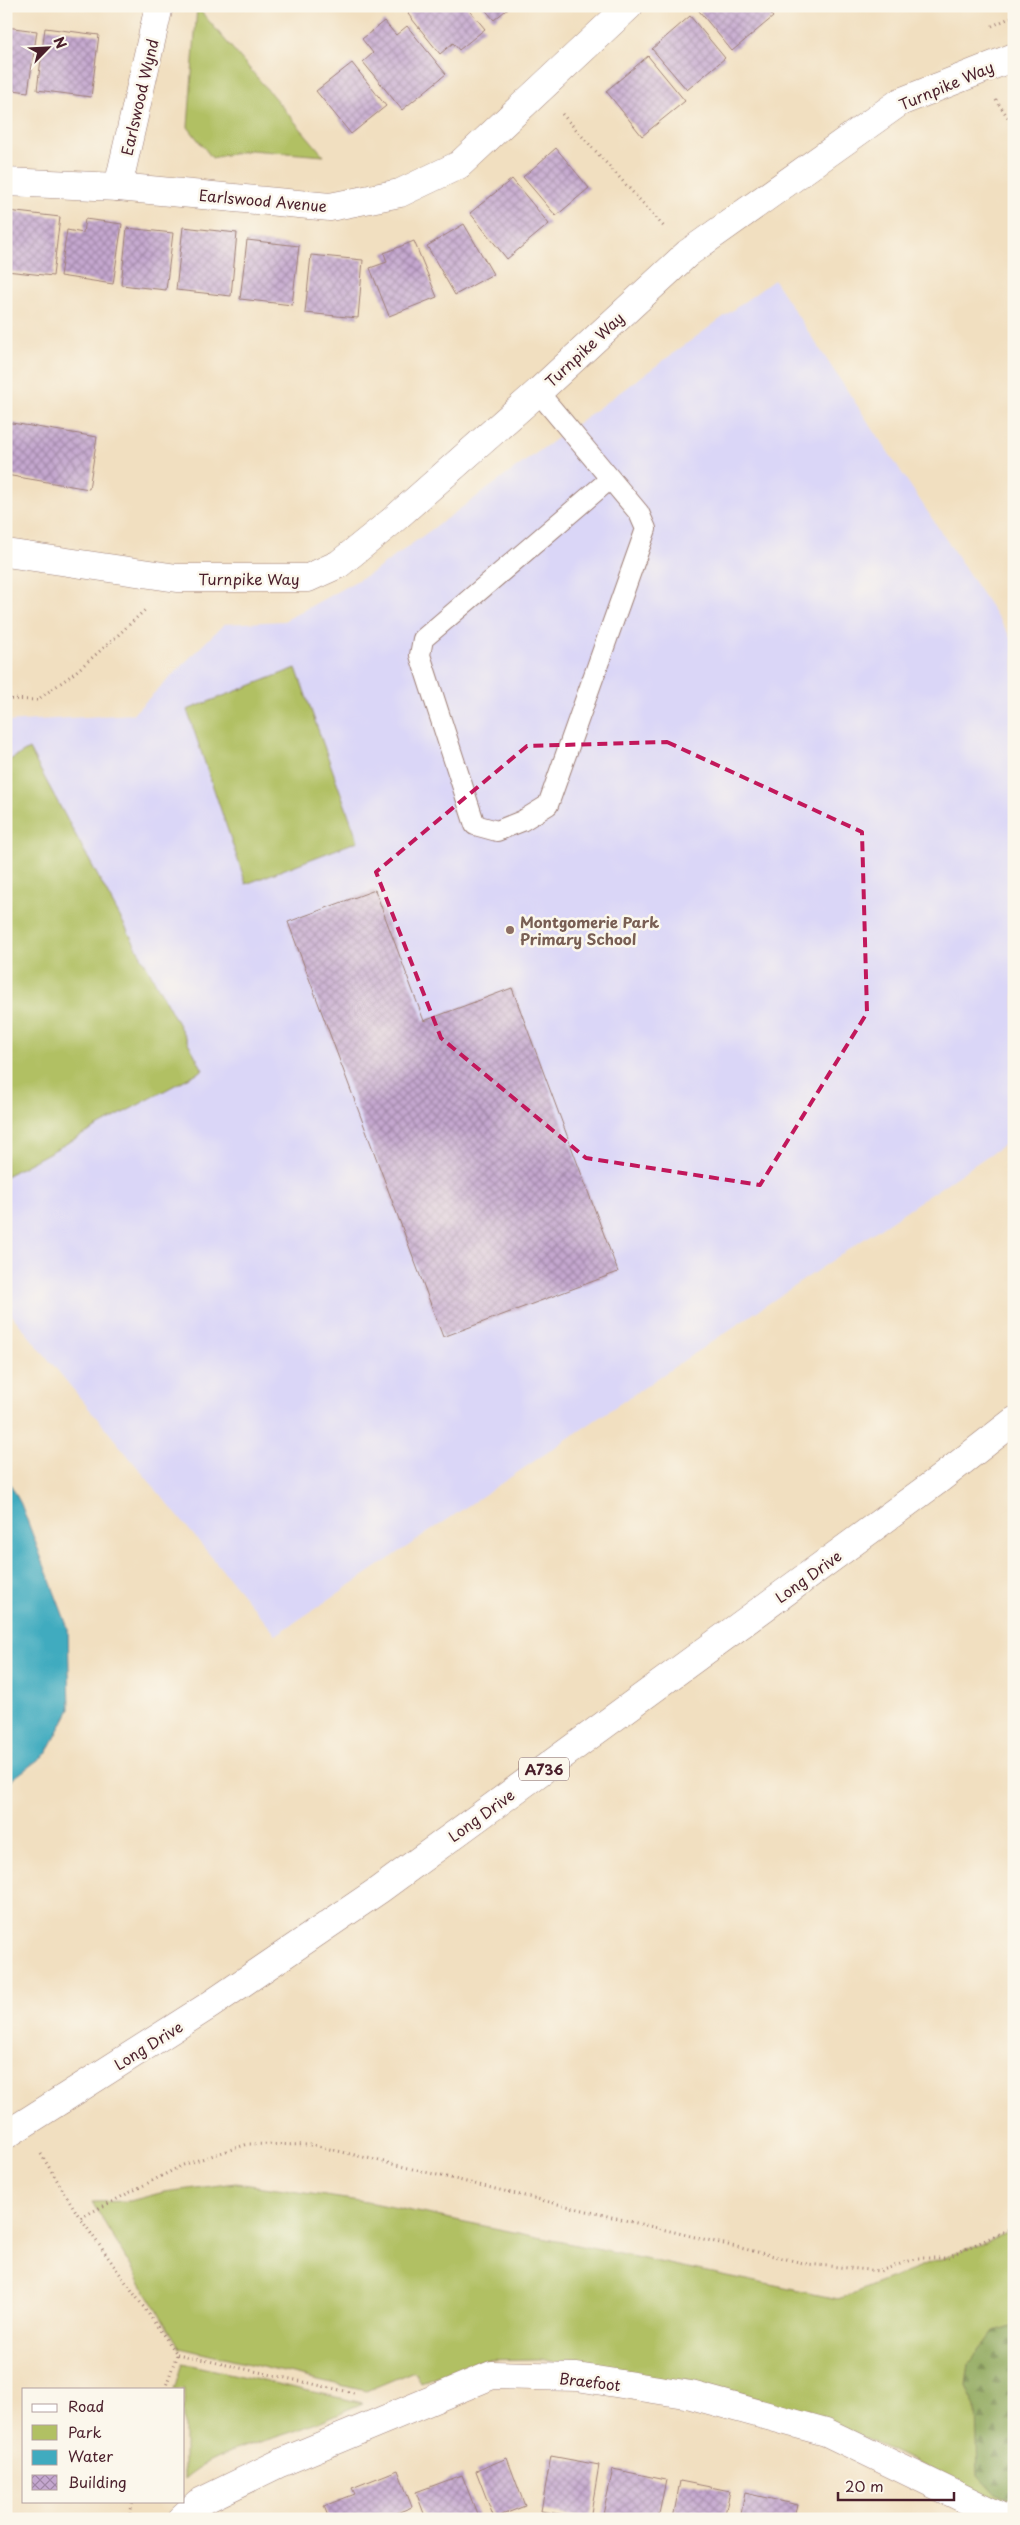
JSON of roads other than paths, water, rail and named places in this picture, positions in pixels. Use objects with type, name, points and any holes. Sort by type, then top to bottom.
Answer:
[{"type":"street","name":"Earlswood Wynd","points":[[118,187],[159,6]]},
{"type":"street","name":"Earlswood Avenue","points":[[6,182],[118,187],[330,208],[400,193],[459,165],[629,6]]},
{"type":"street","name":"Turnpike Way","points":[[6,553],[177,578],[308,578],[339,564],[538,392],[688,253],[900,102],[1014,57]]},
{"type":"street","name":"Long Drive","points":[[6,2135],[210,2005],[379,1890],[937,1481],[1014,1421]]},
{"type":"street","name":"Braefoot","points":[[182,2519],[206,2499],[280,2463],[395,2413],[492,2375],[577,2377],[691,2395],[826,2432],[1006,2519]]},
{"type":"lane","points":[[538,392],[639,513],[646,529],[548,805],[522,821],[497,831],[476,825],[420,655],[423,639],[610,479]]},
{"type":"water","points":[[6,1476],[21,1504],[68,1628],[70,1709],[47,1753],[6,1784]]},
{"type":"place","name":"Montgomerie Park Primary School","points":[[510,930]]}]
